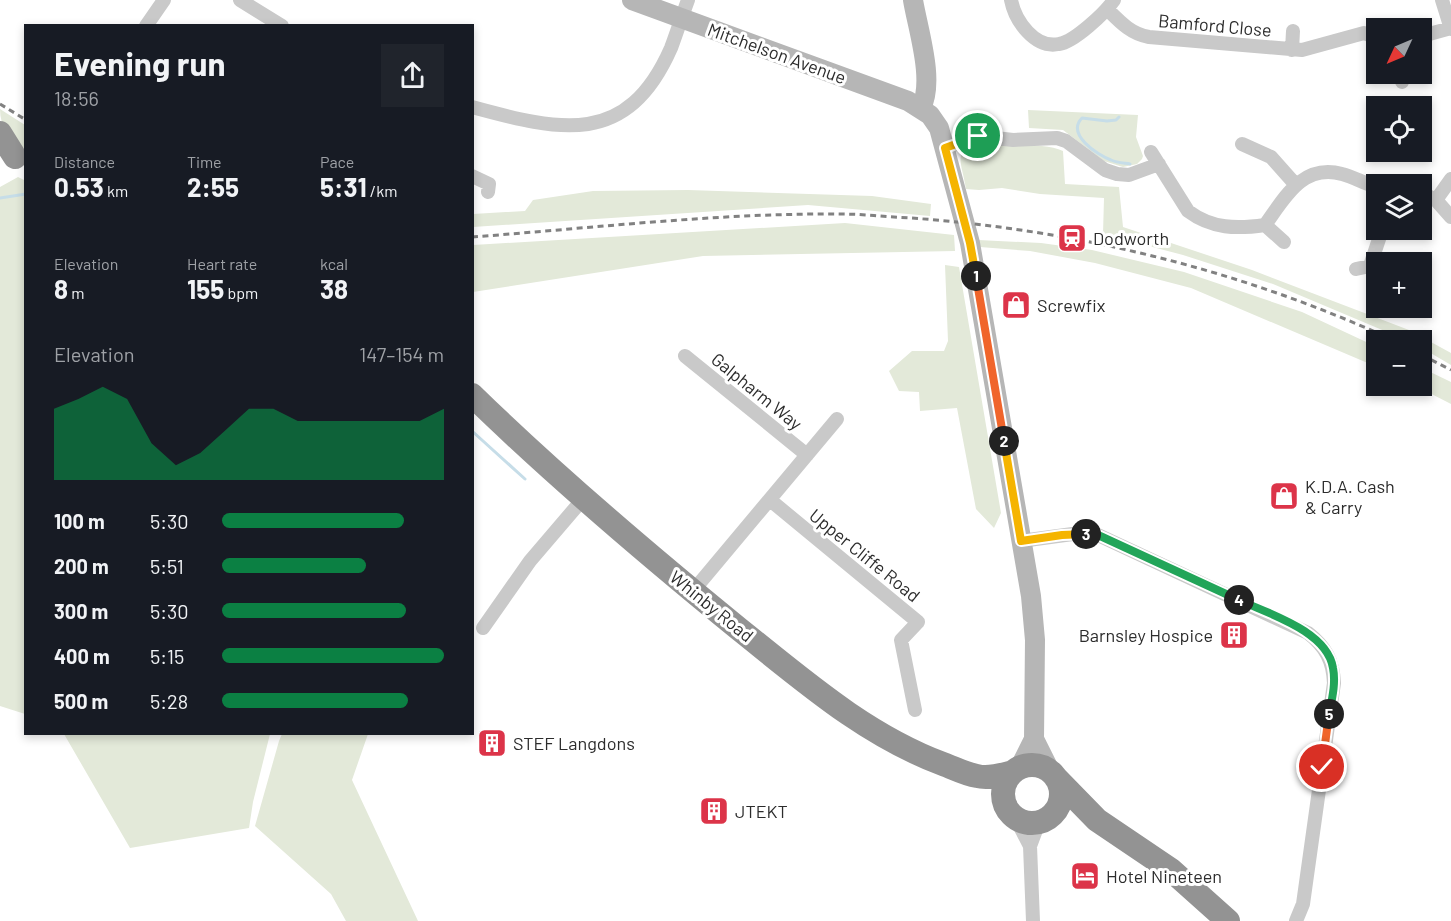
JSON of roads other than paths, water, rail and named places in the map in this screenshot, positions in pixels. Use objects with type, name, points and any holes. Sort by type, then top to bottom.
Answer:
[{"type":"highway","points":[[0,133],[10,155]]},
{"type":"highway","name":"Whinby Road","points":[[474,397],[583,499],[812,687],[857,720],[920,755],[978,777],[1002,775],[1016,769]]},
{"type":"highway","points":[[1097,819],[1064,815],[1027,822],[1018,819],[1007,808],[1003,788],[1016,769],[1036,765],[1053,774],[1097,819],[1171,870],[1228,921]]},
{"type":"highway","points":[[1045,820],[1056,810],[1060,801],[1061,789],[1053,774]]},
{"type":"highway","name":"Whinby Road","points":[[978,777],[1007,808]]},
{"type":"main road","name":"Mitchelson Avenue","points":[[632,0],[685,9],[921,108]]},
{"type":"main road","points":[[913,0],[928,83],[926,100],[921,108],[930,115],[939,128],[970,243],[1031,596],[1035,640],[1034,739],[1053,774]]},
{"type":"main road","points":[[1016,769],[1034,739]]},
{"type":"street","points":[[147,24],[164,0]]},
{"type":"street","points":[[240,0],[279,24]]},
{"type":"street","points":[[1011,0],[1027,32],[1048,45],[1067,42],[1111,5]]},
{"type":"street","points":[[1432,34],[1451,29],[1442,0]]},
{"type":"street","name":"Bamford Close","points":[[1111,5],[1131,31],[1139,36],[1307,50],[1366,34]]},
{"type":"street","points":[[474,108],[511,118],[548,124],[576,127],[600,123],[632,104],[647,87],[670,49],[685,9]]},
{"type":"street","name":"Bamford Close","points":[[1292,50],[1293,31]]},
{"type":"street","points":[[945,148],[978,136],[1013,140],[1056,138],[1066,141],[1105,170],[1129,175],[1155,158],[1188,211],[1197,218],[1221,227],[1265,225],[1284,242]]},
{"type":"street","points":[[1242,144],[1271,157],[1295,184]]},
{"type":"street","points":[[1265,225],[1295,184],[1315,174],[1329,172],[1341,174],[1366,183]]},
{"type":"street","points":[[474,177],[489,184],[488,192]]},
{"type":"street","points":[[1436,200],[1451,179]]},
{"type":"street","points":[[1432,198],[1451,217]]},
{"type":"street","points":[[1356,269],[1366,271]]},
{"type":"street","name":"Galpharm Way","points":[[685,356],[807,455]]},
{"type":"street","points":[[693,591],[837,419]]},
{"type":"street","points":[[483,628],[530,561],[583,499]]},
{"type":"street","name":"Upper Cliffe Road","points":[[770,500],[918,622],[901,640],[915,710]]},
{"type":"street","points":[[1021,541],[1080,533],[1098,535],[1308,633],[1325,650],[1333,668],[1334,683],[1303,904],[1296,921]]},
{"type":"street","points":[[1007,808],[1017,821],[1030,846]]},
{"type":"street","points":[[1033,921],[1030,846],[1036,830],[1045,820]]},
{"type":"waterway","points":[[1119,117],[1116,120],[1107,121],[1082,118],[1078,124],[1078,131],[1085,143],[1098,154],[1113,161],[1130,164]]},
{"type":"waterway","points":[[0,198],[24,194]]},
{"type":"waterway","points":[[474,433],[525,479]]},
{"type":"railway","points":[[0,104],[24,119]]},
{"type":"railway","points":[[474,237],[702,218],[794,214],[858,214],[973,224],[1097,243],[1158,257],[1277,293],[1370,330]]},
{"type":"railway","points":[[1432,360],[1451,370]]},
{"type":"place","name":"Dodworth","points":[[1072,238]]},
{"type":"place","name":"Screwfix","points":[[1016,305]]},
{"type":"place","name":"K.D.A. Cash & Carry","points":[[1284,496]]},
{"type":"place","name":"Barnsley Hospice","points":[[1234,635]]},
{"type":"place","name":"STEF Langdons","points":[[492,743]]},
{"type":"place","name":"JTEKT","points":[[714,811]]},
{"type":"place","name":"Hotel Nineteen","points":[[1085,876]]}]
